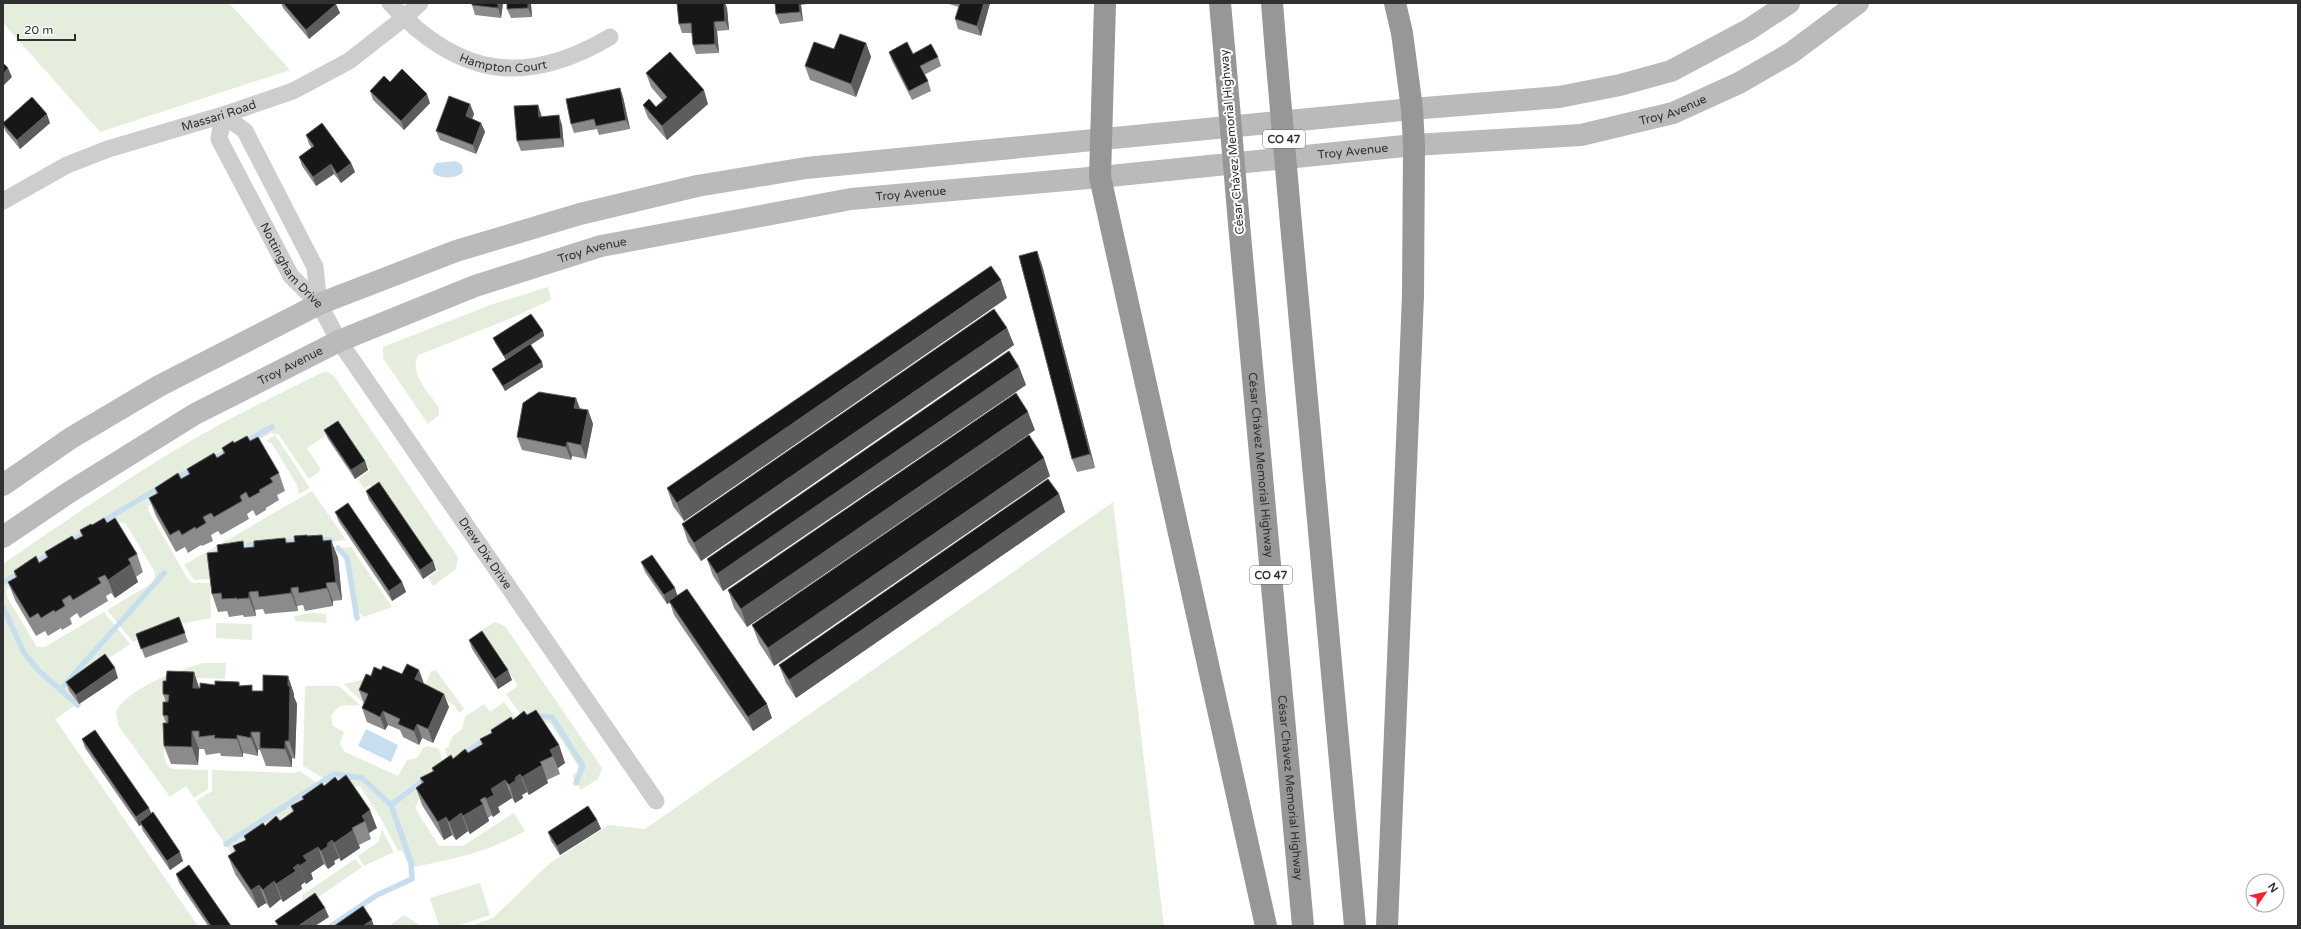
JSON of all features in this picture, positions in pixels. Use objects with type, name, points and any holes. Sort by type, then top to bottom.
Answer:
[{"type":"highway","points":[[1105,3],[1100,177],[1266,926]]},
{"type":"highway","name":"César Chávez Memorial Highway","points":[[1220,3],[1304,926]]},
{"type":"highway","name":"CO 47","points":[[1272,3],[1355,926]]},
{"type":"highway","points":[[1387,926],[1413,296],[1414,145],[1412,109],[1402,33],[1395,3]]},
{"type":"main road","points":[[1748,30],[1774,3]]},
{"type":"main road","points":[[3,485],[70,438],[159,386],[319,304],[456,251],[580,214],[697,186],[806,168],[1412,109],[1559,97],[1620,85],[1671,71],[1748,30],[1789,3]]},
{"type":"main road","name":"Troy Avenue","points":[[3,537],[68,493],[194,414],[339,341],[475,286],[602,246],[851,199],[1100,177],[1414,145],[1581,135],[1673,113],[1739,83],[1791,53],[1858,3]]},
{"type":"street","name":"Hampton Court","points":[[390,3],[404,18],[432,42],[456,56],[486,64],[513,68],[560,62],[587,50],[610,37]]},
{"type":"street","name":"Massari Road","points":[[3,202],[66,165],[108,150],[223,115],[293,91],[349,61],[404,18],[420,3]]},
{"type":"street","name":"Nottingham Drive","points":[[223,115],[245,131],[315,267],[319,304],[290,276],[219,139],[223,115]]},
{"type":"street","name":"Drew Dix Drive","points":[[319,304],[339,341],[656,801]]},
{"type":"green space","points":[[3,3],[229,3],[290,70],[100,132],[3,23]]},
{"type":"green space","points":[[548,287],[551,300],[511,318],[419,355],[416,362],[418,375],[421,382],[439,408],[439,415],[428,424],[383,358],[383,347],[490,305]]},
{"type":"green space","points":[[323,372],[328,372],[334,376],[458,557],[456,569],[433,586],[428,577],[438,570],[384,490],[376,495],[370,485],[364,489],[358,479],[370,470],[342,429],[328,434],[307,448],[321,470],[309,479],[279,435],[271,433],[148,506],[148,510],[189,581],[192,583],[210,583],[211,618],[171,627],[152,633],[133,642],[107,610],[154,582],[155,572],[126,524],[121,522],[7,589],[7,597],[37,647],[45,647],[104,612],[130,644],[67,687],[77,702],[76,705],[55,719],[198,926],[3,926],[3,564],[107,493],[170,453],[226,421]]},
{"type":"green space","points":[[275,435],[310,488],[299,494],[297,485],[272,444],[266,441]]},
{"type":"green space","points":[[312,491],[346,540],[222,555],[209,570],[209,579],[194,580],[184,565]]},
{"type":"green space","points":[[1113,502],[1164,926],[471,926],[493,918],[550,863],[609,825],[645,829]]},
{"type":"green space","points":[[351,547],[392,607],[364,617],[358,612],[348,557],[340,548]]},
{"type":"green space","points":[[311,613],[326,614],[327,623],[295,621],[294,616]]},
{"type":"green space","points":[[495,622],[505,626],[602,768],[598,779],[581,790],[572,776],[577,772],[578,766],[550,723],[526,722],[506,694],[518,686],[486,639],[475,636],[478,632]]},
{"type":"green space","points":[[216,623],[252,624],[252,640],[216,638]]},
{"type":"green space","points":[[203,663],[226,663],[225,679],[179,677],[166,693],[164,758],[168,766],[172,769],[208,770],[208,789],[194,798],[186,786],[170,797],[118,725],[116,712],[122,703],[142,688],[168,675]]},
{"type":"green space","points":[[436,670],[464,709],[459,713],[454,705],[425,686],[431,671]]},
{"type":"green space","points":[[371,678],[362,702],[344,684]]},
{"type":"green space","points":[[305,686],[339,686],[360,705],[340,706],[331,717],[333,726],[344,732],[340,744],[345,752],[398,776],[407,760],[417,758],[423,748],[428,746],[439,749],[443,764],[425,787],[415,808],[439,846],[463,846],[514,813],[525,831],[497,845],[471,854],[414,867],[409,866],[402,850],[398,851],[383,822],[360,786],[327,786],[323,778],[303,766]]},
{"type":"green space","points":[[504,702],[521,725],[452,770],[448,763],[445,748],[448,747],[453,736],[462,729],[465,717],[484,704],[490,712]]},
{"type":"green space","points":[[212,770],[294,773],[299,771],[330,791],[235,859],[196,801],[212,791]]},
{"type":"green space","points":[[382,830],[394,852],[364,866],[358,856],[378,842]]},
{"type":"green space","points":[[355,859],[362,867],[307,905],[301,896]]},
{"type":"green space","points":[[480,883],[490,915],[457,926],[439,926],[430,898]]},
{"type":"green space","points":[[404,915],[421,926],[389,926]]},
{"type":"water","points":[[456,161],[462,165],[463,172],[457,176],[449,178],[434,174],[433,170],[436,163]]},
{"type":"water","points":[[366,729],[398,745],[391,762],[358,746]]},
{"type":"building","points":[[283,3],[335,3],[336,4],[306,30]]},
{"type":"building","points":[[472,3],[498,3],[498,8],[472,5]]},
{"type":"building","points":[[507,3],[528,3],[528,8],[507,9]]},
{"type":"building","points":[[677,3],[724,3],[725,21],[714,22],[715,44],[693,45],[691,23],[679,24]]},
{"type":"building","points":[[775,3],[799,3],[800,12],[776,14]]},
{"type":"building","points":[[960,3],[984,3],[977,26],[955,19]]},
{"type":"building","points":[[840,34],[866,43],[851,84],[805,66],[814,42],[834,49]]},
{"type":"building","points":[[907,42],[913,54],[931,44],[938,57],[920,66],[928,81],[909,91],[889,52]]},
{"type":"building","points":[[670,52],[704,90],[662,126],[643,105],[649,99],[656,107],[667,97],[646,73]]},
{"type":"building","points":[[3,63],[8,68],[3,74]]},
{"type":"building","points":[[402,69],[427,94],[401,121],[370,91],[384,76],[390,82]]},
{"type":"building","points":[[620,88],[626,120],[596,126],[594,119],[571,124],[566,99]]},
{"type":"building","points":[[449,96],[470,104],[466,116],[481,123],[473,145],[436,131]]},
{"type":"building","points":[[32,97],[47,114],[17,140],[3,123]]},
{"type":"building","points":[[538,105],[539,117],[559,115],[561,138],[517,141],[514,106]]},
{"type":"building","points":[[322,123],[351,163],[337,174],[331,164],[313,177],[299,157],[314,146],[306,135]]},
{"type":"building","points":[[1037,251],[1090,454],[1072,459],[1019,256]]},
{"type":"building","points":[[991,266],[1001,280],[677,503],[667,488]]},
{"type":"building","points":[[994,309],[1007,328],[694,543],[682,524]]},
{"type":"building","points":[[531,314],[543,331],[504,356],[493,338]]},
{"type":"building","points":[[530,344],[542,362],[503,386],[492,369]]},
{"type":"building","points":[[1009,351],[1019,367],[717,574],[707,559]]},
{"type":"building","points":[[539,392],[576,398],[574,408],[588,410],[581,445],[567,442],[566,447],[517,437],[523,403]]},
{"type":"building","points":[[1016,393],[1028,412],[741,609],[728,590]]},
{"type":"building","points":[[338,421],[365,461],[351,470],[324,430]]},
{"type":"building","points":[[1029,435],[1044,458],[768,648],[752,625]]},
{"type":"building","points":[[247,436],[250,441],[258,437],[279,473],[270,478],[273,482],[249,498],[246,492],[240,496],[242,501],[214,517],[211,513],[203,517],[206,523],[196,529],[195,527],[182,535],[179,530],[170,535],[149,498],[158,493],[155,488],[178,473],[181,479],[190,474],[187,469],[214,453],[217,458],[225,453],[222,448],[233,441],[234,443]]},
{"type":"building","points":[[1048,479],[1059,494],[789,680],[779,665]]},
{"type":"building","points":[[379,482],[433,561],[420,570],[366,491]]},
{"type":"building","points":[[348,503],[402,582],[389,591],[335,512]]},
{"type":"building","points":[[104,518],[107,523],[115,518],[137,554],[128,559],[131,564],[108,580],[105,575],[98,578],[101,583],[73,600],[70,595],[62,600],[65,606],[55,612],[54,610],[41,618],[38,613],[30,618],[8,582],[17,577],[14,571],[36,556],[39,563],[48,557],[45,552],[72,536],[75,540],[83,536],[80,530]]},
{"type":"building","points":[[322,535],[323,541],[331,540],[336,582],[326,583],[327,588],[299,593],[298,587],[291,588],[291,593],[259,597],[258,591],[249,592],[249,598],[237,599],[222,599],[221,593],[212,594],[207,553],[218,552],[217,545],[243,541],[244,548],[254,547],[254,541],[285,538],[286,543],[295,542],[294,536]]},
{"type":"building","points":[[652,555],[675,588],[664,595],[641,562]]},
{"type":"building","points":[[687,589],[767,704],[748,717],[669,601]]},
{"type":"building","points":[[179,617],[185,633],[141,649],[136,634]]},
{"type":"building","points":[[482,631],[508,670],[495,679],[469,640]]},
{"type":"building","points":[[105,654],[115,668],[76,695],[66,682]]},
{"type":"building","points":[[407,664],[419,670],[415,679],[444,694],[428,729],[417,724],[414,731],[398,724],[400,719],[383,711],[380,717],[362,708],[368,694],[359,690],[366,674],[371,676],[374,667],[381,670],[383,666],[402,674]]},
{"type":"building","points":[[167,671],[194,672],[193,688],[200,688],[200,683],[215,685],[215,681],[239,682],[239,686],[252,685],[252,691],[263,691],[263,675],[288,676],[288,686],[290,686],[289,741],[285,741],[285,749],[260,748],[260,732],[251,732],[251,738],[237,735],[237,739],[214,738],[215,735],[199,737],[199,731],[192,731],[192,747],[164,746],[163,723],[168,723],[168,716],[163,715],[163,702],[168,702],[169,695],[163,694],[163,681],[166,681]]},
{"type":"building","points":[[536,710],[559,745],[550,750],[553,756],[540,762],[542,765],[522,777],[520,774],[515,778],[516,780],[509,785],[505,780],[491,789],[494,795],[480,800],[483,804],[463,816],[461,813],[449,822],[446,817],[438,822],[416,788],[424,782],[420,778],[434,771],[432,768],[451,755],[453,759],[465,749],[468,753],[483,744],[480,739],[492,733],[491,730],[511,717],[513,720],[524,711],[527,715]]},
{"type":"building","points":[[95,730],[149,808],[136,817],[82,739]]},
{"type":"building","points":[[346,775],[370,810],[362,816],[365,821],[352,828],[353,830],[334,843],[332,840],[327,844],[328,846],[321,851],[318,847],[303,856],[307,861],[299,866],[298,864],[293,868],[296,871],[276,884],[274,881],[263,890],[259,885],[251,890],[228,856],[236,851],[233,846],[246,840],[244,836],[263,823],[265,826],[276,816],[280,821],[294,811],[291,806],[304,799],[302,797],[322,783],[324,786],[335,777],[338,781]]},
{"type":"building","points":[[588,806],[597,820],[557,846],[548,832]]},
{"type":"building","points":[[153,812],[180,852],[167,861],[140,822]]},
{"type":"building","points":[[189,865],[231,926],[211,926],[176,874]]},
{"type":"building","points":[[315,893],[325,908],[298,926],[279,926],[275,921]]},
{"type":"building","points":[[363,906],[372,920],[363,926],[334,926]]},
{"type":"waterway","points":[[243,443],[272,427]]},
{"type":"waterway","points":[[212,460],[230,450]]},
{"type":"waterway","points":[[175,479],[193,469]]},
{"type":"waterway","points":[[100,523],[162,486]]},
{"type":"waterway","points":[[68,543],[86,532]]},
{"type":"waterway","points":[[317,539],[331,540]]},
{"type":"waterway","points":[[279,542],[301,541]]},
{"type":"waterway","points":[[249,545],[261,544]]},
{"type":"waterway","points":[[338,548],[347,558],[357,618]]},
{"type":"waterway","points":[[32,565],[52,553]]},
{"type":"waterway","points":[[3,583],[22,571]]},
{"type":"waterway","points":[[119,624],[164,573]]},
{"type":"waterway","points":[[3,607],[24,653],[40,672],[78,705]]},
{"type":"waterway","points":[[60,690],[116,627]]},
{"type":"waterway","points":[[534,716],[552,717],[583,766],[576,783]]},
{"type":"waterway","points":[[462,755],[486,739]]},
{"type":"waterway","points":[[226,844],[334,774],[362,778],[391,805]]},
{"type":"waterway","points":[[331,926],[377,895],[412,879],[411,862],[391,805],[428,777]]}]
